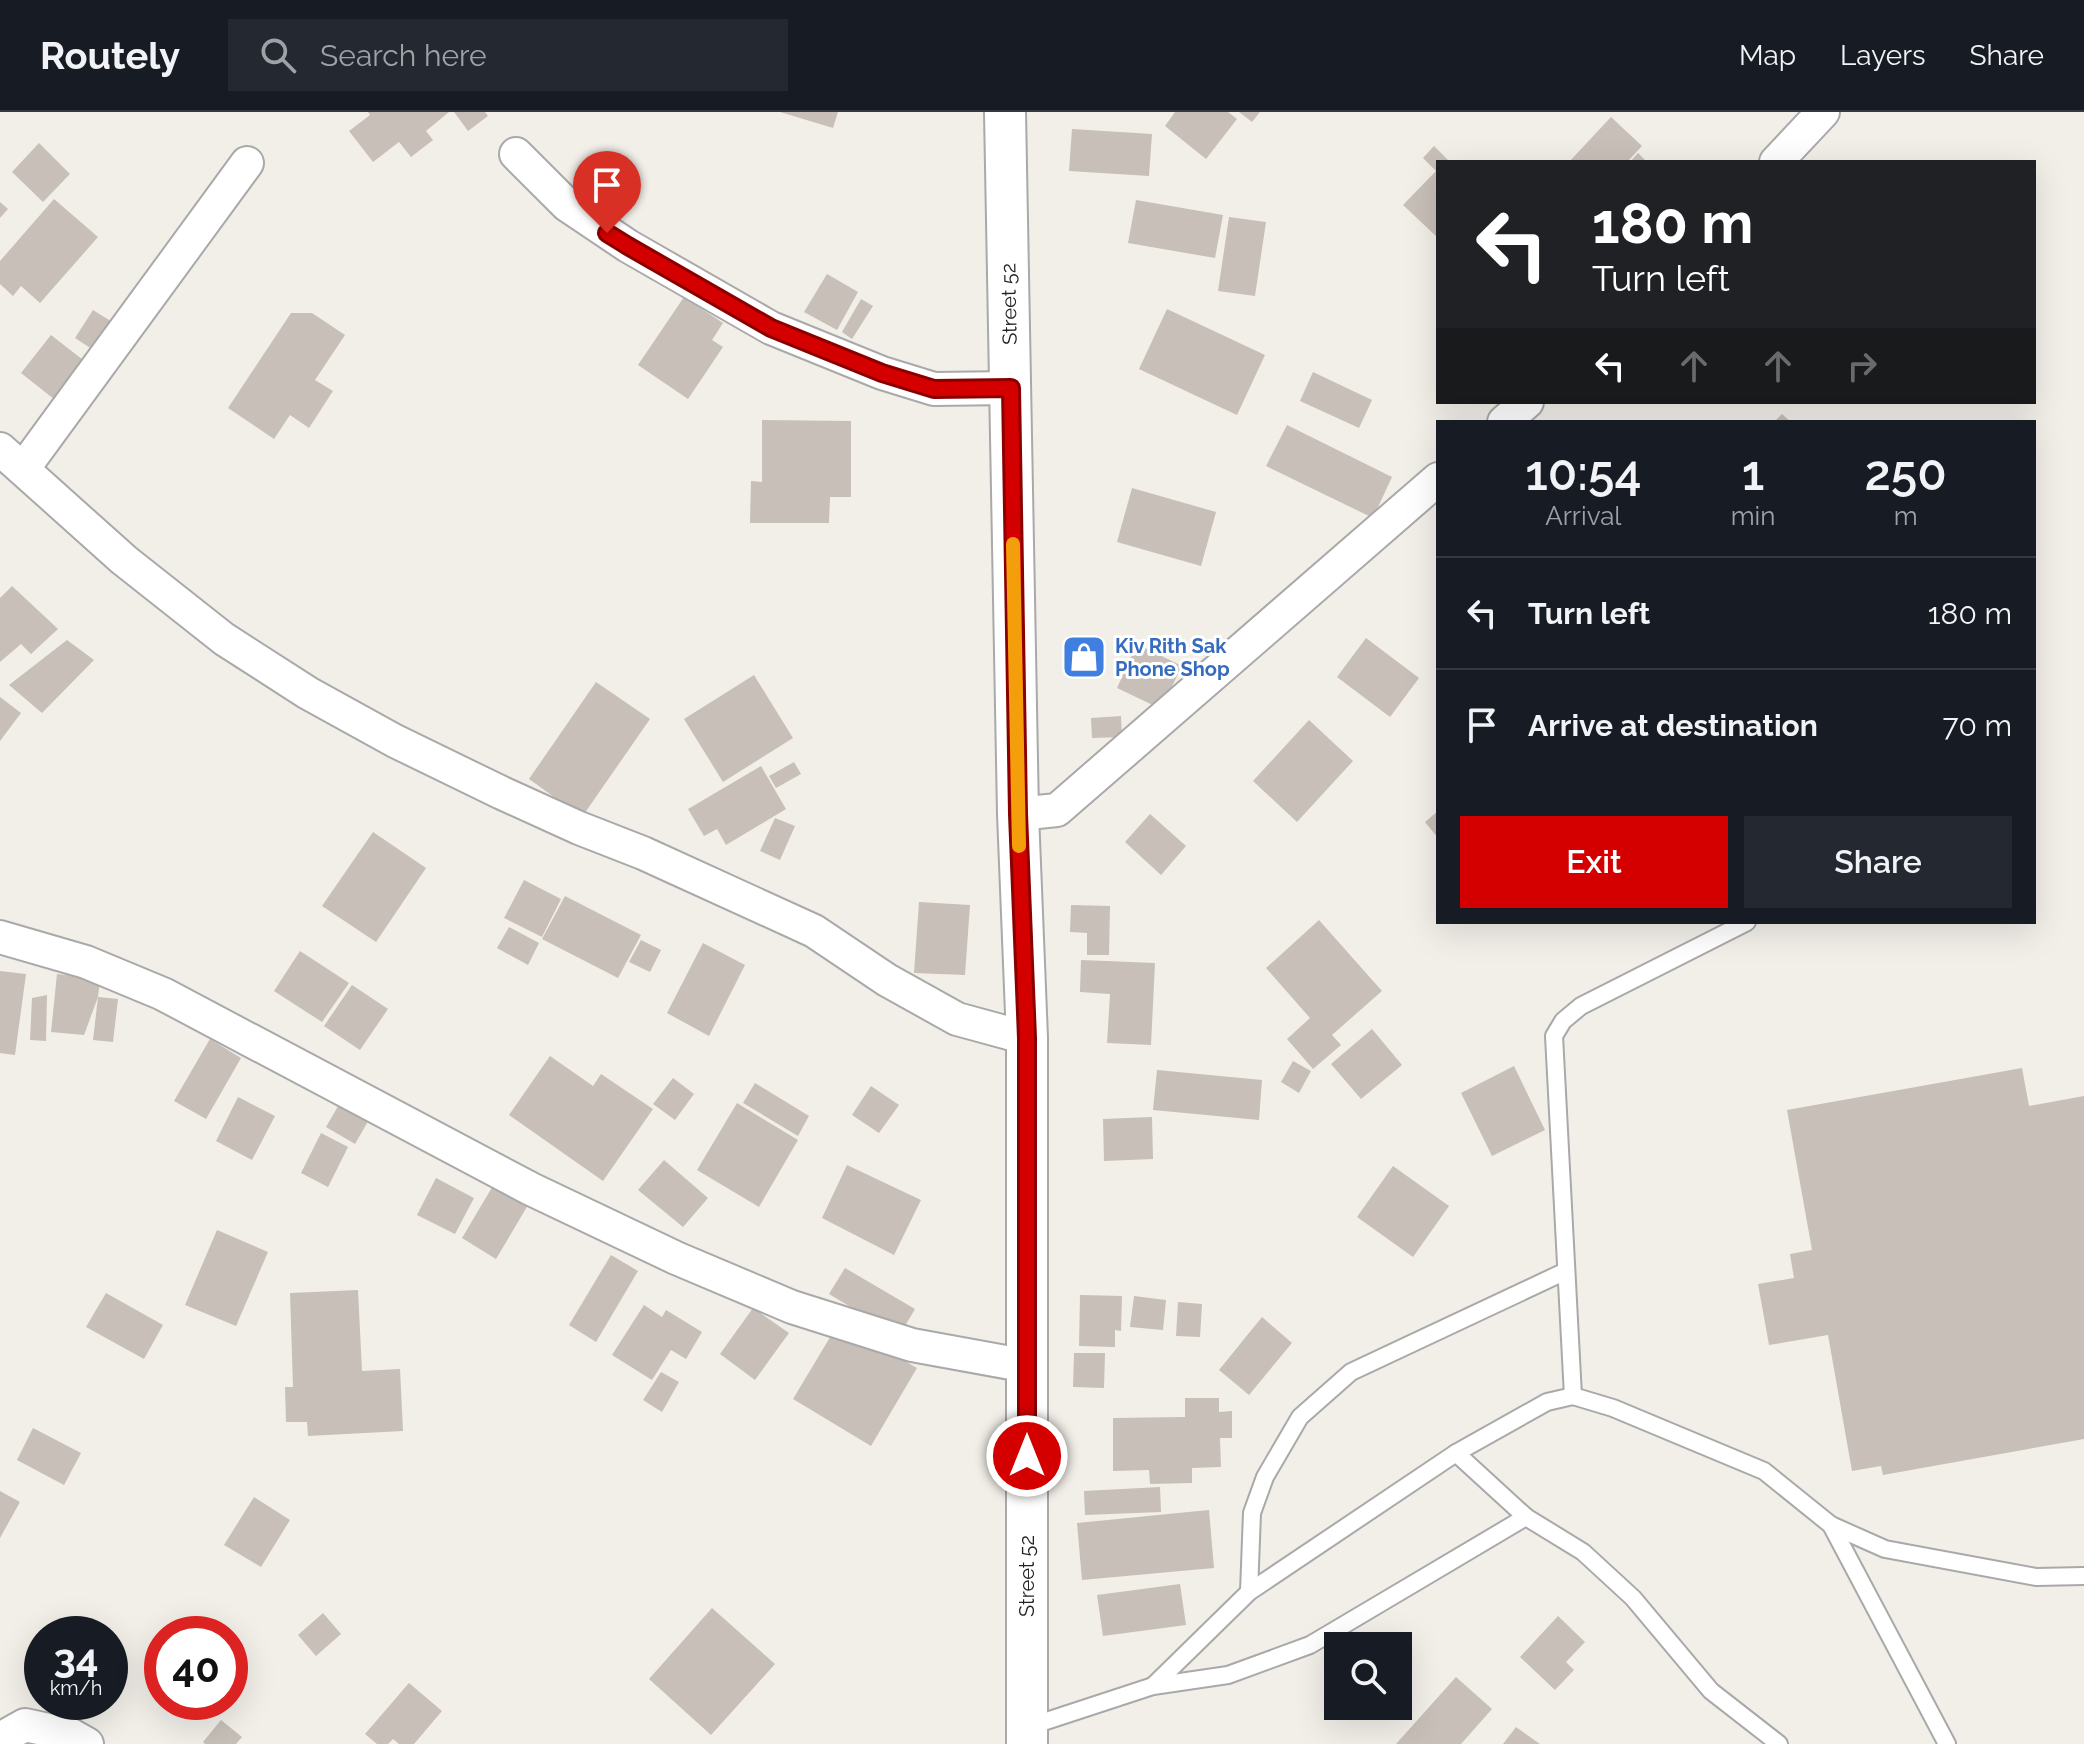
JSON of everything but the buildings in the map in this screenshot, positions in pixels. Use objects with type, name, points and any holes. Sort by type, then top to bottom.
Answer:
[{"type":"street","name":"Street 52","points":[[1005,112],[1018,814],[1027,1038],[1027,1736]]},
{"type":"street","points":[[1778,160],[1823,112]]},
{"type":"street","points":[[516,154],[567,205],[603,230],[771,328],[882,373],[934,389],[1011,388]]},
{"type":"street","points":[[247,163],[12,459],[124,560],[199,620],[308,693],[395,741],[502,793],[814,931],[887,980],[957,1019],[1027,1038]]},
{"type":"street","points":[[1506,420],[1525,404]]},
{"type":"street","points":[[1018,814],[1057,810],[1436,481]]},
{"type":"street","points":[[0,937],[86,962],[163,994],[531,1189],[676,1258],[792,1307],[912,1345],[1027,1366]]},
{"type":"street","points":[[0,1739],[25,1725],[71,1735],[87,1744]]},
{"type":"lane","points":[[1573,1396],[1554,1036],[1563,1021],[1581,1006],[1743,924]]},
{"type":"lane","points":[[1249,1592],[1252,1513],[1265,1477],[1300,1417],[1351,1372],[1566,1271]]},
{"type":"lane","points":[[1153,1686],[1249,1592],[1456,1453],[1547,1402],[1573,1396],[1613,1408],[1764,1471],[1831,1525],[1885,1549],[2036,1577],[2084,1576]]},
{"type":"lane","points":[[1456,1453],[1526,1517],[1583,1552],[1633,1598],[1711,1691],[1779,1744]]},
{"type":"lane","points":[[1027,1736],[1153,1686],[1228,1675],[1310,1645],[1526,1517]]},
{"type":"lane","points":[[1831,1525],[1947,1744]]},
{"type":"slow traffic","points":[[1013,544],[1019,846]]},
{"type":"place","name":"Kiv Rith Sak Phone Shop","points":[[1084,657]]},
{"type":"route","points":[[607,233],[771,328],[882,373],[934,389],[1011,388],[1018,814],[1027,1038],[1027,1456]]}]
